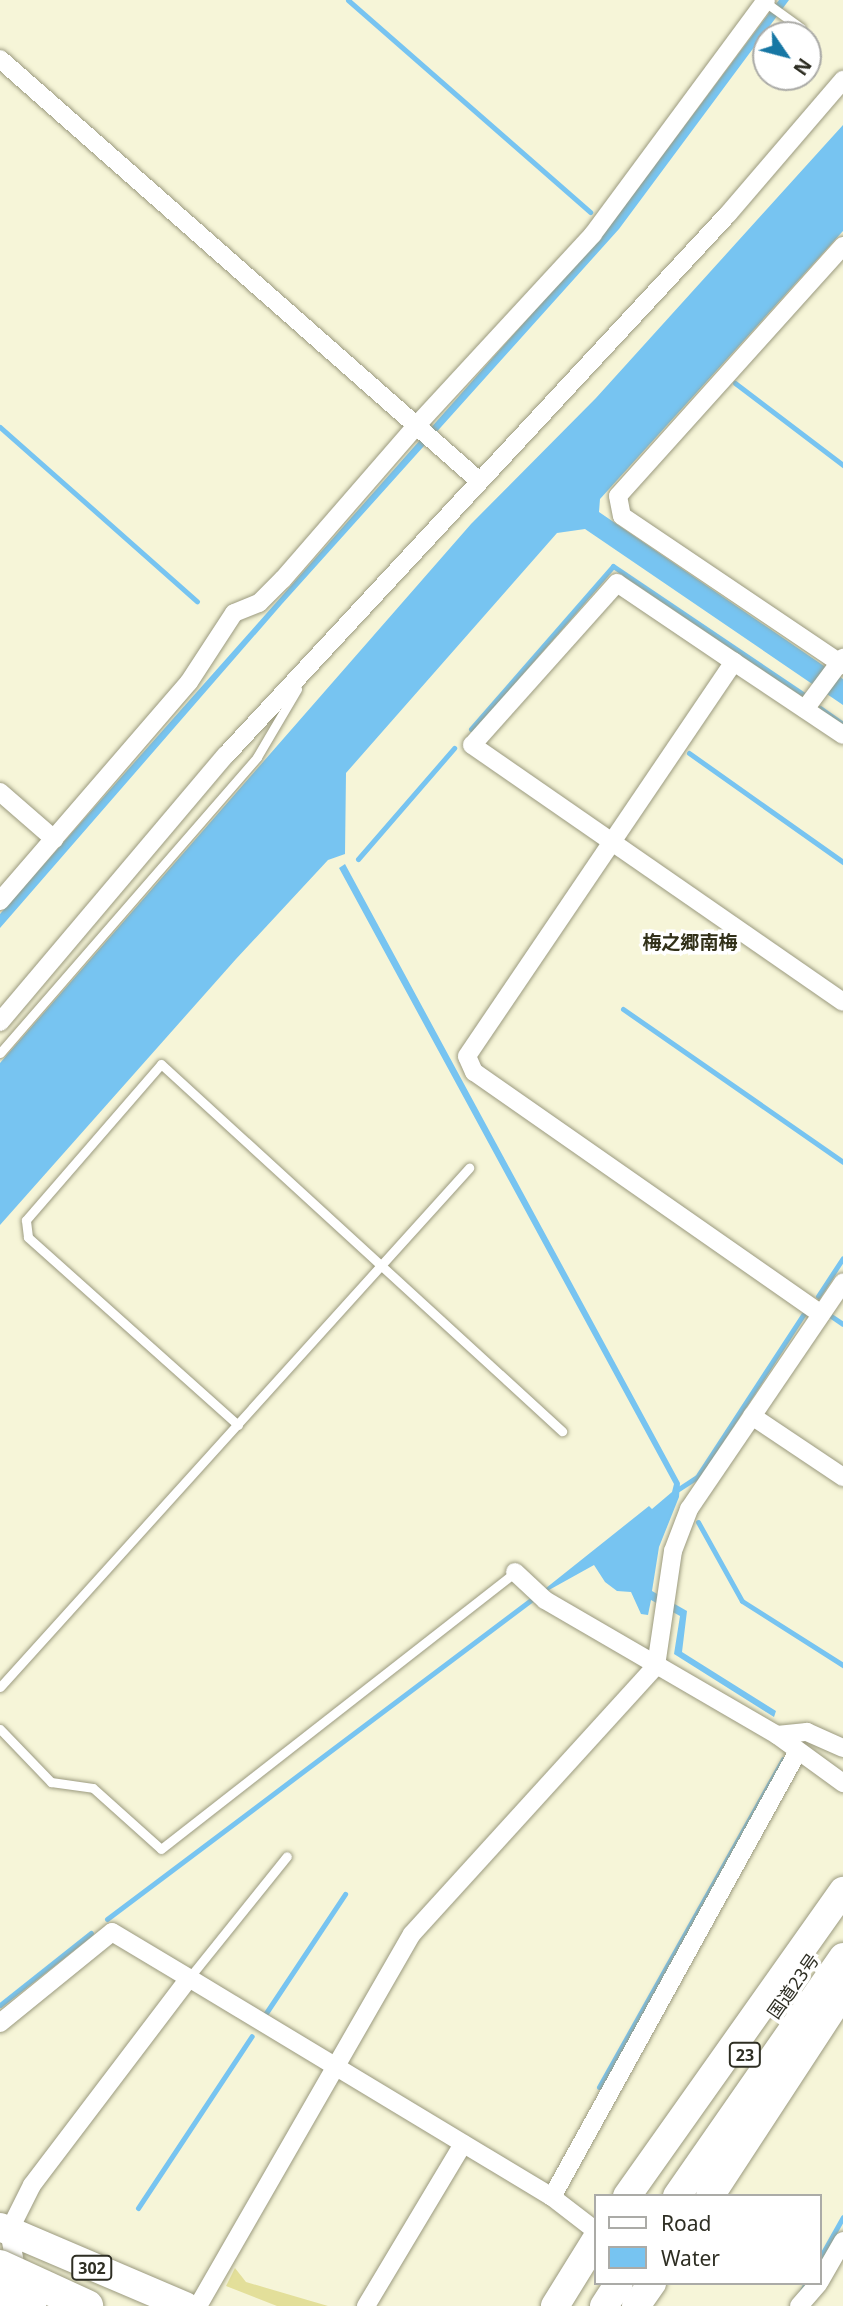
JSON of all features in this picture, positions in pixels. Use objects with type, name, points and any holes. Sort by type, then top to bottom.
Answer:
[{"type":"highway","points":[[628,2194],[843,1891]]},
{"type":"highway","name":"国道23号","points":[[649,2194],[843,1916]]},
{"type":"highway","name":"国道23号","points":[[678,2194],[843,1957]]},
{"type":"highway","points":[[711,2194],[843,1993]]},
{"type":"highway","name":"302","points":[[4,2229],[185,2306]]},
{"type":"highway","points":[[555,2306],[594,2243]]},
{"type":"highway","points":[[0,2266],[87,2306]]},
{"type":"highway","points":[[576,2306],[594,2277]]},
{"type":"highway","points":[[604,2306],[618,2285]]},
{"type":"highway","points":[[636,2306],[651,2285]]},
{"type":"highway","points":[[133,2286],[165,2306]]},
{"type":"highway","points":[[0,2291],[30,2306]]},
{"type":"highway","points":[[0,2301],[9,2306]]},
{"type":"street","points":[[0,901],[189,682],[234,613],[259,603],[424,433],[593,234],[765,2]]},
{"type":"street","points":[[0,59],[478,480]]},
{"type":"street","points":[[0,1022],[196,789],[317,653],[728,214],[843,80]]},
{"type":"street","points":[[810,702],[840,663],[622,516],[618,496],[843,246]]},
{"type":"street","points":[[843,735],[810,702],[734,662],[617,583],[472,745],[613,846],[843,1002]]},
{"type":"street","points":[[734,662],[613,846],[467,1056],[474,1072],[821,1314]]},
{"type":"street","points":[[0,792],[54,839]]},
{"type":"street","points":[[198,2306],[412,1934],[463,1872],[656,1665],[673,1551],[689,1508],[843,1282]]},
{"type":"street","points":[[752,1416],[843,1476]]},
{"type":"street","points":[[515,1572],[545,1600],[776,1735],[797,1753],[843,1783]]},
{"type":"street","points":[[776,1735],[807,1732],[843,1748]]},
{"type":"street","points":[[552,2197],[797,1753]]},
{"type":"street","points":[[0,2023],[112,1932],[552,2197],[594,2229]]},
{"type":"street","points":[[23,2306],[4,2229],[32,2185],[189,1978]]},
{"type":"street","points":[[366,2306],[463,2144]]},
{"type":"street","points":[[822,2280],[843,2241]]},
{"type":"street","points":[[799,2306],[816,2291]]},
{"type":"lane","points":[[765,2],[792,21]]},
{"type":"lane","points":[[0,1053],[257,757],[317,653]]},
{"type":"lane","points":[[238,1425],[28,1237],[26,1220],[160,1064],[562,1431]]},
{"type":"lane","points":[[0,1687],[469,1168]]},
{"type":"lane","points":[[0,1729],[51,1782],[93,1788],[161,1849],[515,1572]]},
{"type":"lane","points":[[189,1978],[287,1856]]},
{"type":"shaded area","points":[[235,2268],[246,2282],[328,2306],[277,2306],[226,2286]]},
{"type":"water","points":[[779,0],[789,0],[773,21],[763,21]]},
{"type":"water","points":[[752,36],[752,50],[619,229],[282,604],[0,928],[0,914],[608,228]]},
{"type":"water","points":[[843,125],[843,231],[600,499],[599,512],[843,679],[843,705],[585,529],[557,533],[346,773],[345,854],[328,860],[236,959],[0,1225],[0,1063],[471,524],[596,398]]},
{"type":"water","points":[[345,864],[680,1483],[679,1497],[659,1547],[652,1591],[687,1611],[682,1652],[776,1711],[774,1717],[674,1654],[680,1616],[651,1600],[648,1615],[641,1614],[631,1592],[617,1591],[605,1582],[594,1565],[531,1600],[649,1506],[652,1509],[672,1492],[674,1484],[339,868]]},
{"type":"waterway","points":[[348,0],[590,212]]},
{"type":"waterway","points":[[735,383],[843,465]]},
{"type":"waterway","points":[[0,427],[197,601]]},
{"type":"waterway","points":[[471,729],[613,566],[806,696]]},
{"type":"waterway","points":[[820,708],[843,724]]},
{"type":"waterway","points":[[358,859],[454,748]]},
{"type":"waterway","points":[[689,753],[843,862]]},
{"type":"waterway","points":[[623,1009],[843,1162]]},
{"type":"waterway","points":[[818,1296],[843,1258]]},
{"type":"waterway","points":[[677,1490],[697,1477],[803,1315]]},
{"type":"waterway","points":[[831,1316],[843,1324]]},
{"type":"waterway","points":[[698,1522],[742,1601],[843,1665]]},
{"type":"waterway","points":[[107,1919],[535,1597]]},
{"type":"waterway","points":[[599,2087],[783,1759]]},
{"type":"waterway","points":[[266,2013],[345,1894]]},
{"type":"waterway","points":[[0,2005],[91,1933]]},
{"type":"waterway","points":[[138,2208],[252,2036]]},
{"type":"waterway","points":[[822,2254],[843,2217]]},
{"type":"waterway","points":[[800,2294],[805,2285]]},
{"type":"district","name":"梅之郷南梅","points":[[690,943]]}]
